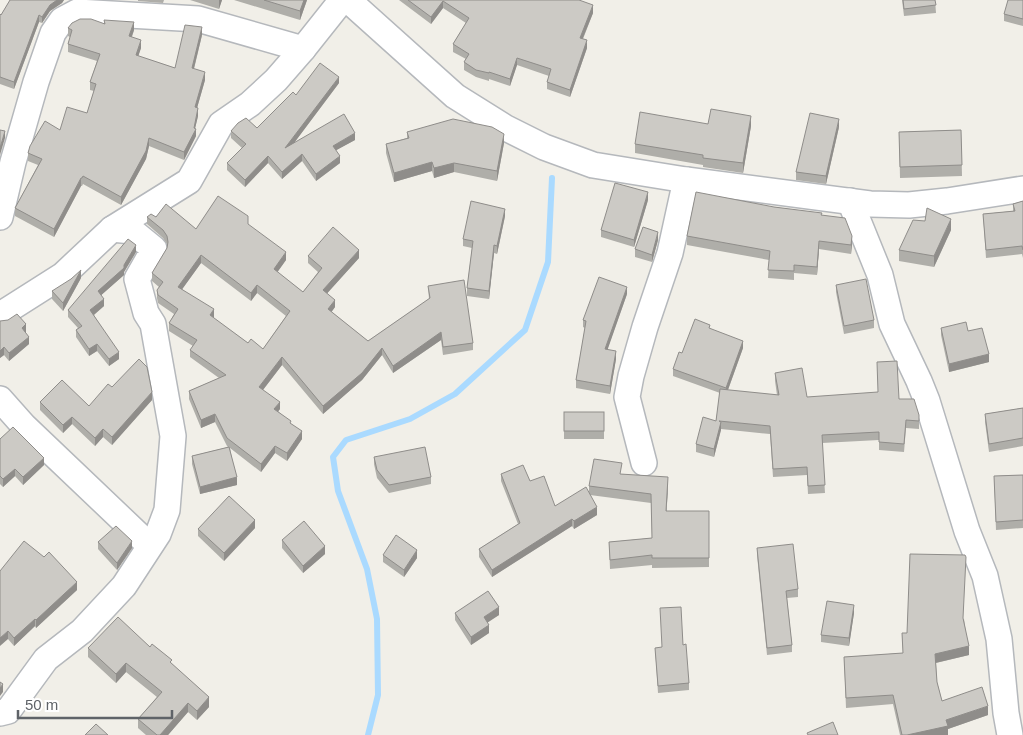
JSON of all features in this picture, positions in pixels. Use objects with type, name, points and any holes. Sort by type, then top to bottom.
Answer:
[{"type":"street","points":[[0,315],[63,275],[112,229],[189,181],[221,124],[250,104],[276,80],[304,49],[342,0]]},
{"type":"street","points":[[348,0],[455,96],[506,128],[544,147],[593,165],[686,180],[870,204],[909,204],[947,201],[1023,189]]},
{"type":"street","points":[[0,217],[36,82],[52,33],[62,20],[78,12],[198,19],[304,49]]},
{"type":"street","points":[[644,463],[627,397],[645,327],[670,253],[686,180]]},
{"type":"street","points":[[850,201],[880,275],[892,324],[927,401],[967,531],[985,576],[999,639],[1010,735]]},
{"type":"street","points":[[0,713],[8,710],[46,659],[82,631],[124,586],[149,545],[158,534],[167,510],[173,436],[152,324],[146,313],[137,279],[154,249],[132,231],[112,229]]},
{"type":"street","points":[[0,399],[24,426],[149,545]]},
{"type":"building","points":[[10,0],[57,0],[50,5],[42,17],[39,15],[14,82],[0,77],[0,14]]},
{"type":"building","points":[[264,0],[304,0],[300,11]]},
{"type":"building","points":[[408,0],[579,0],[593,5],[580,38],[587,40],[570,90],[547,82],[551,69],[517,58],[510,79],[476,70],[464,62],[469,54],[453,44],[469,18],[443,1],[431,17]]},
{"type":"building","points":[[903,0],[935,0],[936,5],[904,9]]},
{"type":"building","points":[[1008,0],[1023,0],[1023,19],[1004,14]]},
{"type":"building","points":[[80,19],[91,19],[105,24],[104,20],[134,22],[129,36],[141,40],[136,55],[175,68],[185,25],[202,27],[192,68],[205,72],[195,107],[198,108],[194,128],[196,129],[184,152],[149,138],[146,151],[121,197],[83,176],[54,229],[15,208],[42,159],[28,153],[30,146],[45,121],[60,130],[67,107],[87,113],[96,84],[90,82],[100,54],[68,44],[72,30],[68,28],[72,23]]},
{"type":"building","points":[[320,63],[339,77],[285,148],[344,114],[355,133],[333,146],[340,156],[316,174],[302,154],[282,172],[268,156],[245,180],[227,163],[246,144],[231,131],[246,118],[257,128],[293,92],[296,95]]},
{"type":"building","points":[[711,109],[751,116],[743,163],[703,158],[703,155],[635,144],[640,112],[708,124]]},
{"type":"building","points":[[810,113],[839,119],[826,176],[796,172]]},
{"type":"building","points":[[453,119],[492,127],[504,134],[497,171],[454,163],[434,168],[432,162],[394,173],[386,144],[409,138],[407,132]]},
{"type":"building","points":[[0,130],[5,131],[0,148]]},
{"type":"building","points":[[961,130],[962,165],[900,167],[899,132]]},
{"type":"building","points":[[615,183],[648,192],[634,240],[601,230]]},
{"type":"building","points":[[696,192],[845,218],[852,236],[851,245],[819,241],[817,267],[794,265],[794,271],[768,270],[770,251],[687,236]]},
{"type":"building","points":[[218,196],[248,216],[248,224],[286,252],[274,269],[303,292],[322,268],[308,256],[333,227],[359,250],[323,290],[335,300],[328,309],[368,341],[430,298],[428,286],[464,280],[473,343],[443,347],[441,332],[393,366],[382,348],[362,373],[323,406],[282,357],[259,387],[280,402],[274,409],[302,431],[287,453],[275,446],[261,464],[227,438],[215,414],[201,420],[189,391],[226,375],[190,350],[197,340],[169,323],[178,309],[158,295],[157,290],[163,282],[152,273],[167,248],[168,242],[163,230],[147,217],[151,214],[156,217],[166,204],[196,229]],"holes":[[[201,255],[251,293],[257,285],[290,311],[263,349],[251,339],[248,343],[210,315],[214,309],[178,287]]]},
{"type":"building","points":[[471,201],[505,209],[497,246],[494,245],[489,291],[467,288],[473,241],[463,239]]},
{"type":"building","points":[[1023,201],[1023,250],[1022,246],[986,250],[983,214],[1015,211],[1013,204]]},
{"type":"building","points":[[927,208],[951,219],[934,256],[899,250],[913,220],[925,221]]},
{"type":"building","points":[[643,227],[658,232],[652,255],[635,249]]},
{"type":"building","points":[[128,239],[136,245],[124,268],[98,291],[104,299],[90,310],[119,352],[109,359],[97,344],[89,349],[76,330],[82,326],[68,310]]},
{"type":"building","points":[[81,270],[63,303],[52,291]]},
{"type":"building","points":[[599,277],[627,287],[605,349],[616,351],[610,386],[576,380],[586,321],[583,320]]},
{"type":"building","points":[[866,279],[874,320],[844,326],[836,285]]},
{"type":"building","points":[[17,314],[26,324],[22,328],[29,337],[9,353],[4,347],[0,351],[0,321],[8,320]]},
{"type":"building","points":[[695,319],[710,325],[709,328],[743,341],[726,388],[673,369],[679,352],[682,353]]},
{"type":"building","points":[[966,322],[968,331],[982,328],[989,354],[949,364],[941,328]]},
{"type":"building","points":[[139,359],[147,367],[152,392],[112,437],[103,429],[95,438],[72,417],[63,425],[40,402],[62,380],[89,406],[108,384],[112,387]]},
{"type":"building","points":[[897,361],[899,399],[914,399],[919,421],[906,420],[904,444],[879,442],[879,432],[822,435],[825,485],[808,486],[807,467],[773,469],[770,426],[719,421],[721,422],[714,449],[696,444],[703,417],[716,421],[720,389],[779,395],[775,373],[802,368],[807,397],[878,392],[877,362]]},
{"type":"building","points":[[1023,408],[1023,438],[989,444],[985,414]]},
{"type":"building","points":[[564,412],[604,412],[604,431],[564,431]]},
{"type":"building","points":[[13,427],[44,458],[23,477],[15,469],[3,479],[0,476],[0,439]]},
{"type":"building","points":[[229,447],[237,477],[200,487],[192,456]]},
{"type":"building","points":[[425,447],[431,477],[389,485],[377,470],[374,457]]},
{"type":"building","points":[[594,459],[622,463],[620,474],[668,477],[666,511],[709,511],[709,558],[652,558],[652,555],[610,560],[609,542],[652,538],[651,494],[589,486]]},
{"type":"building","points":[[523,465],[530,481],[544,476],[555,506],[586,487],[597,507],[574,521],[572,519],[492,570],[479,549],[520,523],[501,474]]},
{"type":"building","points":[[1023,475],[1023,520],[996,522],[994,476]]},
{"type":"building","points":[[229,496],[255,520],[224,553],[198,529]]},
{"type":"building","points":[[304,521],[325,546],[303,566],[282,540]]},
{"type":"building","points":[[116,526],[132,541],[117,563],[98,542]]},
{"type":"building","points":[[396,535],[417,550],[404,570],[383,555]]},
{"type":"building","points":[[24,541],[44,557],[49,552],[77,582],[14,638],[8,631],[0,638],[0,571]]},
{"type":"building","points":[[793,544],[798,589],[786,591],[792,645],[767,648],[757,548]]},
{"type":"building","points":[[910,554],[965,555],[963,618],[969,646],[935,654],[937,682],[942,701],[982,687],[988,706],[946,720],[948,726],[902,735],[893,695],[846,698],[844,657],[903,653],[902,633],[907,633]]},
{"type":"building","points":[[488,591],[499,607],[484,617],[489,625],[471,637],[455,613]]},
{"type":"building","points":[[827,601],[854,605],[849,638],[821,635]]},
{"type":"building","points":[[681,607],[683,645],[686,644],[689,683],[658,686],[655,648],[662,647],[660,608]]},
{"type":"building","points":[[118,617],[150,647],[152,644],[172,660],[170,662],[209,697],[197,711],[188,703],[160,735],[157,735],[138,719],[162,692],[126,663],[116,674],[88,648]]},
{"type":"building","points":[[833,722],[838,735],[808,735],[807,733]]},
{"type":"building","points":[[96,724],[108,735],[85,735]]},
{"type":"waterway","points":[[368,735],[378,695],[377,619],[367,569],[338,491],[333,457],[346,440],[410,419],[455,394],[525,330],[548,262],[552,178]]}]
